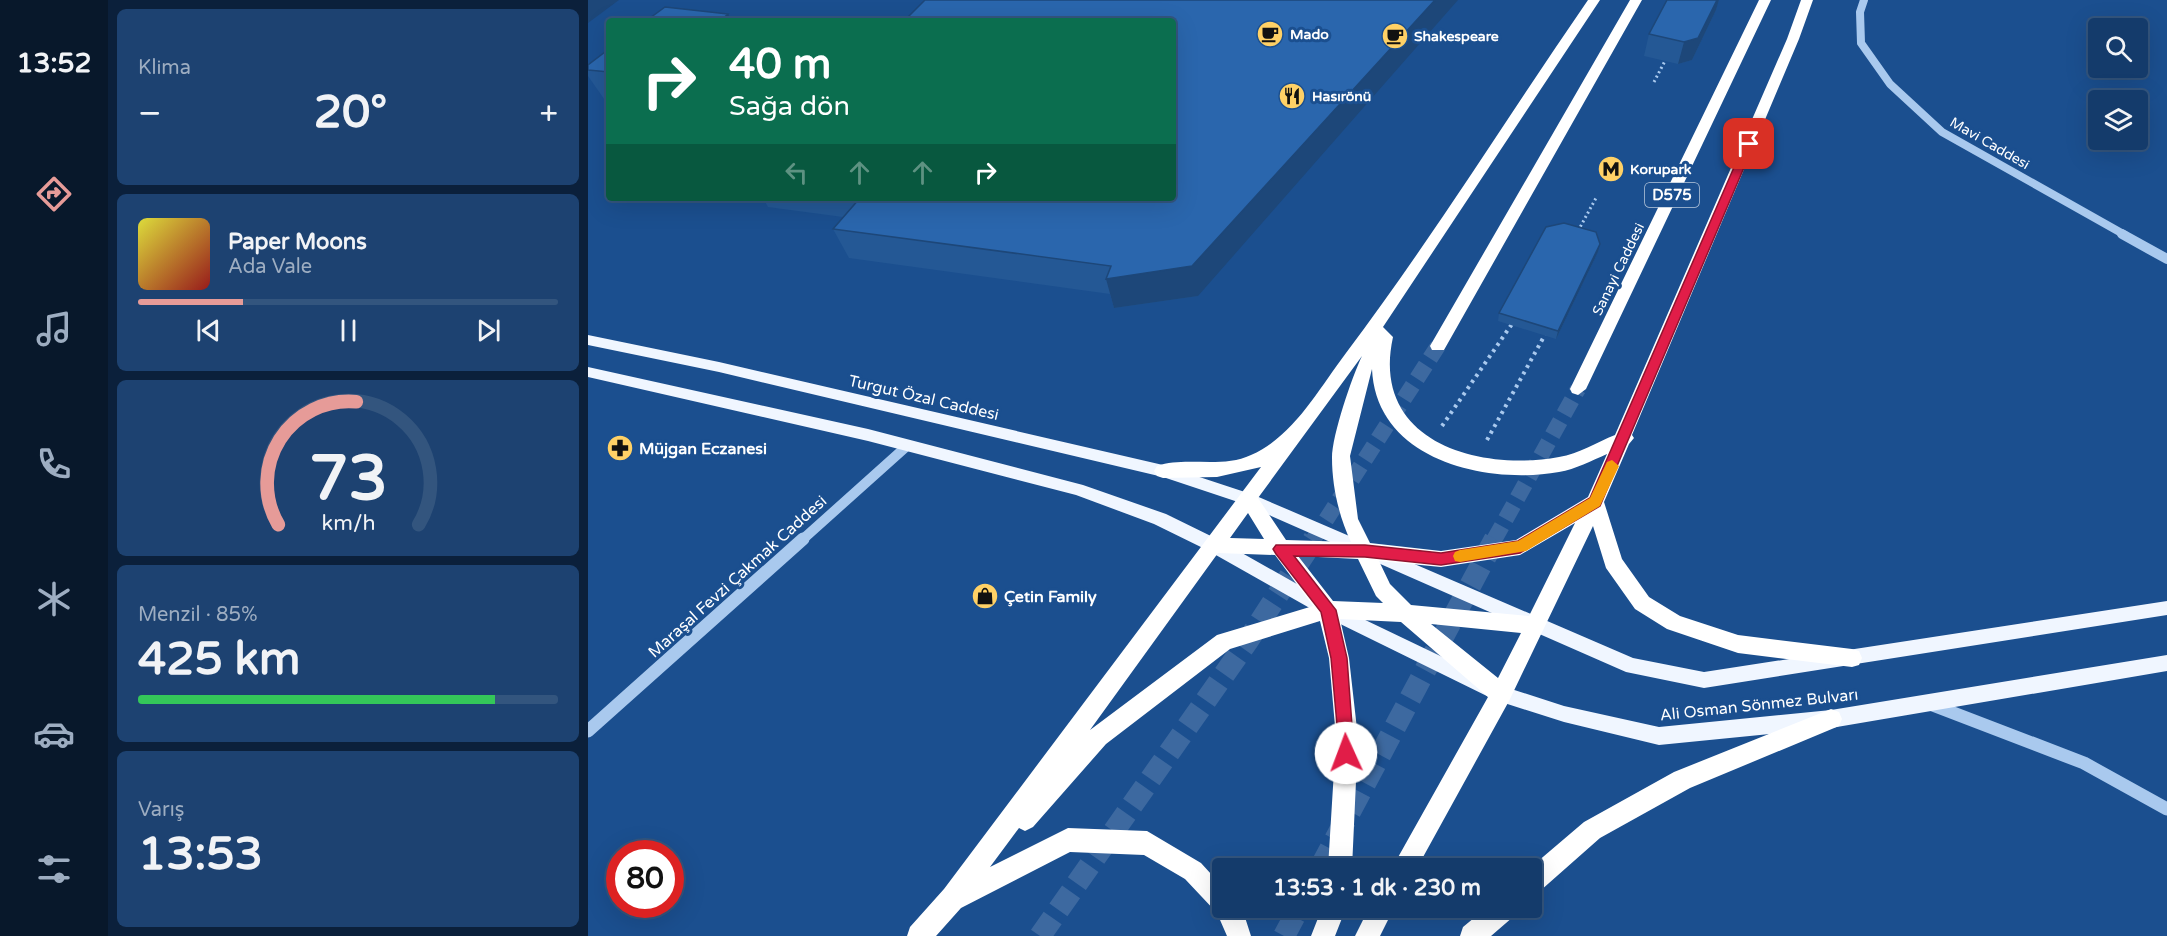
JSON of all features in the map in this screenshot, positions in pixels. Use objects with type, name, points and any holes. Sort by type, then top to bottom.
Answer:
[{"type":"highway","points":[[953,898],[1398,295],[1508,125],[1594,0]]},
{"type":"highway","points":[[1438,346],[1636,0]]},
{"type":"highway","name":"Sanayi Caddesi","points":[[1578,389],[1765,0]]},
{"type":"highway","points":[[1410,858],[1501,694],[1625,438],[1807,0]]},
{"type":"highway","points":[[1398,295],[1383,344],[1380,384],[1388,406],[1413,437],[1435,452],[1473,465],[1503,470],[1560,465],[1625,438]]},
{"type":"highway","points":[[1398,295],[1360,378],[1341,456],[1349,519],[1383,590],[1406,613],[1501,694]]},
{"type":"highway","points":[[1163,471],[1217,470],[1255,462],[1296,435]]},
{"type":"highway","points":[[1249,499],[1281,549],[1328,610],[1339,658],[1347,738],[1341,858]]},
{"type":"highway","points":[[1214,545],[1365,551],[1441,559],[1520,547],[1595,502]]},
{"type":"highway","points":[[1595,502],[1613,562],[1642,603],[1674,623],[1738,644],[1852,658]]},
{"type":"highway","points":[[919,936],[1098,737],[1224,642],[1328,610],[1406,613],[1534,625]]},
{"type":"highway","points":[[1542,874],[1592,830],[1682,780],[1831,719]]},
{"type":"highway","points":[[953,898],[1068,840],[1147,843],[1193,871],[1212,892]]},
{"type":"highway","points":[[1234,918],[1239,936]]},
{"type":"highway","points":[[1323,936],[1330,918]]},
{"type":"highway","points":[[1366,936],[1376,918]]},
{"type":"highway","points":[[1472,936],[1493,918]]},
{"type":"main road","name":"Turgut Özal Caddesi","points":[[588,340],[719,367],[1163,471],[1249,499]]},
{"type":"main road","points":[[588,372],[908,445],[1078,489],[1149,514],[1214,545]]},
{"type":"main road","name":"Ali Osman Sönmez Bulvarı","points":[[1249,499],[1632,666],[1704,680],[2167,608]]},
{"type":"main road","name":"Ali Osman Sönmez Bulvarı","points":[[1214,545],[1328,610],[1501,694],[1564,714],[1659,736],[1831,719],[2167,663]]},
{"type":"street","name":"Mavi Caddesi","points":[[1864,0],[1860,12],[1861,43],[1890,84],[1942,132],[2167,260]]},
{"type":"street","name":"Maraşal Fevzi Çakmak Caddesi","points":[[588,731],[908,445]]},
{"type":"street","points":[[1927,703],[2084,763],[2167,809]]},
{"type":"path","points":[[1654,82],[1669,54]]},
{"type":"path","points":[[1576,236],[1596,198]]},
{"type":"path","points":[[1428,447],[1517,315]]},
{"type":"path","points":[[1473,465],[1549,326]]},
{"type":"building","points":[[925,0],[1435,0],[1192,266],[1106,279],[1111,266],[833,229],[857,201],[1176,201],[1176,18],[907,18]]},
{"type":"building","points":[[1667,0],[1717,0],[1698,38],[1684,42],[1649,34]]},
{"type":"building","points":[[665,7],[728,14],[723,18],[650,18]]},
{"type":"building","points":[[606,51],[606,72],[588,70],[588,65]]},
{"type":"building","points":[[1564,223],[1596,232],[1600,244],[1558,331],[1499,313],[1546,227]]},
{"type":"tunnel","points":[[1313,540],[1438,346]]},
{"type":"tunnel","points":[[1494,540],[1578,389]]},
{"type":"tunnel","points":[[1040,936],[1247,642],[1314,539]]},
{"type":"tunnel","points":[[1325,858],[1495,539]]},
{"type":"tunnel","points":[[1284,936],[1294,918]]},
{"type":"slow traffic","points":[[1460,556],[1520,547],[1595,502],[1612,466]]},
{"type":"place","name":"Mado","points":[[1270,34]]},
{"type":"place","name":"Shakespeare","points":[[1395,36]]},
{"type":"place","name":"Hasırönü","points":[[1292,96]]},
{"type":"place","name":"Korupark","points":[[1611,169]]},
{"type":"place","name":"Müjgan Eczanesi","points":[[620,448]]},
{"type":"place","name":"Çetin Family","points":[[985,596]]},
{"type":"route","points":[[1346,753],[1347,738],[1339,658],[1328,610],[1281,549],[1365,551],[1441,559],[1520,547],[1595,502],[1625,438],[1749,144]]}]
